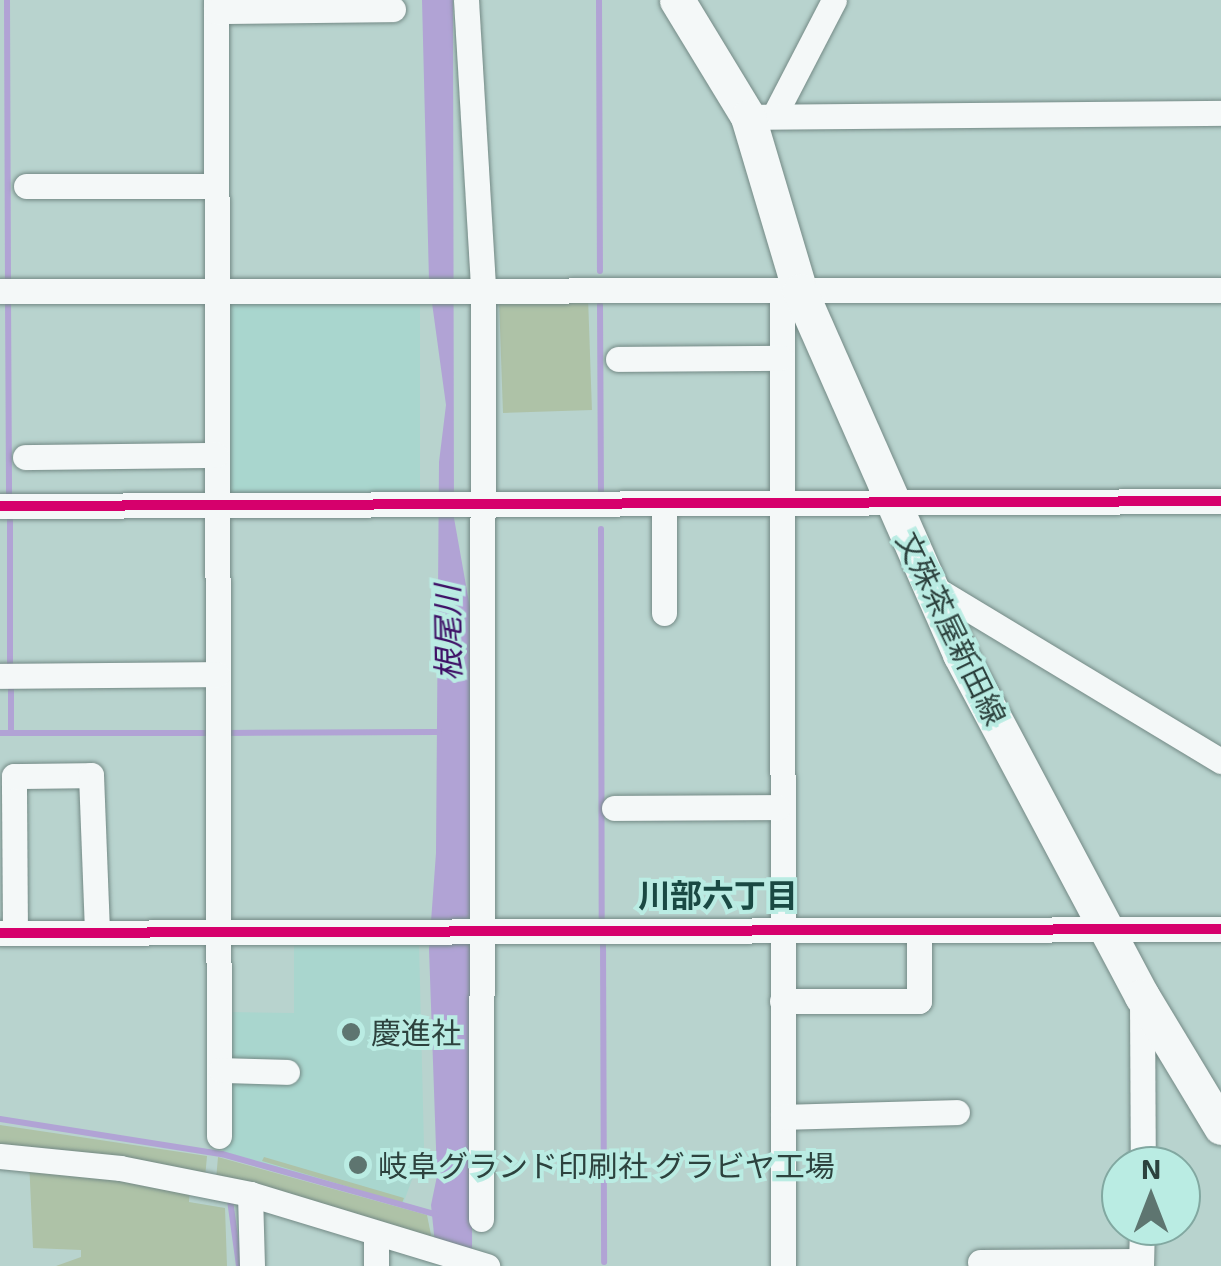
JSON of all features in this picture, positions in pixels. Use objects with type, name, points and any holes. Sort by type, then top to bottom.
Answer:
[{"type":"main road","name":"文殊茶屋新田線","points":[[678,0],[762,115],[791,291],[929,584],[1142,996],[1221,1127]]},
{"type":"street","points":[[466,0],[481,1219]]},
{"type":"street","points":[[762,115],[834,0]]},
{"type":"street","points":[[220,1136],[216,5],[393,9]]},
{"type":"street","points":[[762,115],[1221,113]]},
{"type":"street","points":[[26,186],[215,186]]},
{"type":"street","points":[[0,291],[1221,290]]},
{"type":"street","points":[[783,1266],[778,807],[780,502],[782,358],[791,291]]},
{"type":"street","points":[[618,359],[782,358]]},
{"type":"street","points":[[25,457],[216,455]]},
{"type":"street","points":[[0,506],[471,508],[780,502],[1221,502]]},
{"type":"street","points":[[664,506],[664,613]]},
{"type":"street","points":[[929,584],[1221,762]]},
{"type":"street","points":[[0,676],[217,674]]},
{"type":"street","points":[[97,933],[91,775],[14,776],[8,933],[219,934],[919,933],[1221,929]]},
{"type":"street","points":[[614,808],[778,807]]},
{"type":"street","points":[[782,1001],[919,1001],[919,933]]},
{"type":"street","points":[[1142,996],[1143,1146]]},
{"type":"street","points":[[222,1070],[288,1072]]},
{"type":"street","points":[[782,1117],[957,1112]]},
{"type":"street","points":[[0,1156],[120,1168],[250,1194],[480,1265]]},
{"type":"street","points":[[250,1194],[252,1266]]},
{"type":"street","points":[[376,1235],[376,1266]]},
{"type":"street","points":[[980,1262],[1141,1264]]},
{"type":"shaded area","points":[[588,297],[592,410],[503,413],[499,300]]},
{"type":"shaded area","points":[[222,300],[420,300],[420,499],[222,499]]},
{"type":"shaded area","points":[[294,940],[419,943],[424,1147],[403,1204],[223,1153],[228,1012],[294,1013]]},
{"type":"shaded area","points":[[0,1125],[207,1156],[205,1178],[0,1151]]},
{"type":"shaded area","points":[[218,1157],[427,1215],[433,1245],[216,1180]]},
{"type":"shaded area","points":[[264,1157],[404,1198],[402,1203],[262,1161]]},
{"type":"shaded area","points":[[29,1160],[190,1183],[189,1202],[225,1208],[227,1266],[56,1266],[81,1257],[81,1250],[33,1248]]},
{"type":"water","name":"根尾川","points":[[422,0],[453,0],[454,518],[475,636],[472,1254],[435,1244],[431,1205],[437,1176],[429,949],[436,853],[439,462],[446,405],[429,281]]},
{"type":"waterway","points":[[7,0],[8,284]]},
{"type":"waterway","points":[[599,0],[600,271]]},
{"type":"waterway","points":[[8,296],[9,499]]},
{"type":"waterway","points":[[600,305],[601,495]]},
{"type":"waterway","points":[[10,511],[10,669]]},
{"type":"waterway","points":[[601,529],[602,926]]},
{"type":"waterway","points":[[11,681],[11,733]]},
{"type":"waterway","points":[[226,733],[439,732]]},
{"type":"waterway","points":[[0,733],[214,733]]},
{"type":"waterway","points":[[603,939],[604,1262]]},
{"type":"waterway","points":[[0,1119],[222,1154],[437,1215]]},
{"type":"waterway","points":[[230,1200],[239,1266]]},
{"type":"cycle path","points":[[0,506],[1221,501]]},
{"type":"cycle path","points":[[0,933],[1221,929]]},
{"type":"place","name":"慶進社","points":[[351,1032]]},
{"type":"place","name":"岐阜グランド印刷社 グラビヤ工場","points":[[358,1165]]},
{"type":"district","name":"川部六丁目","points":[[718,894]]}]
